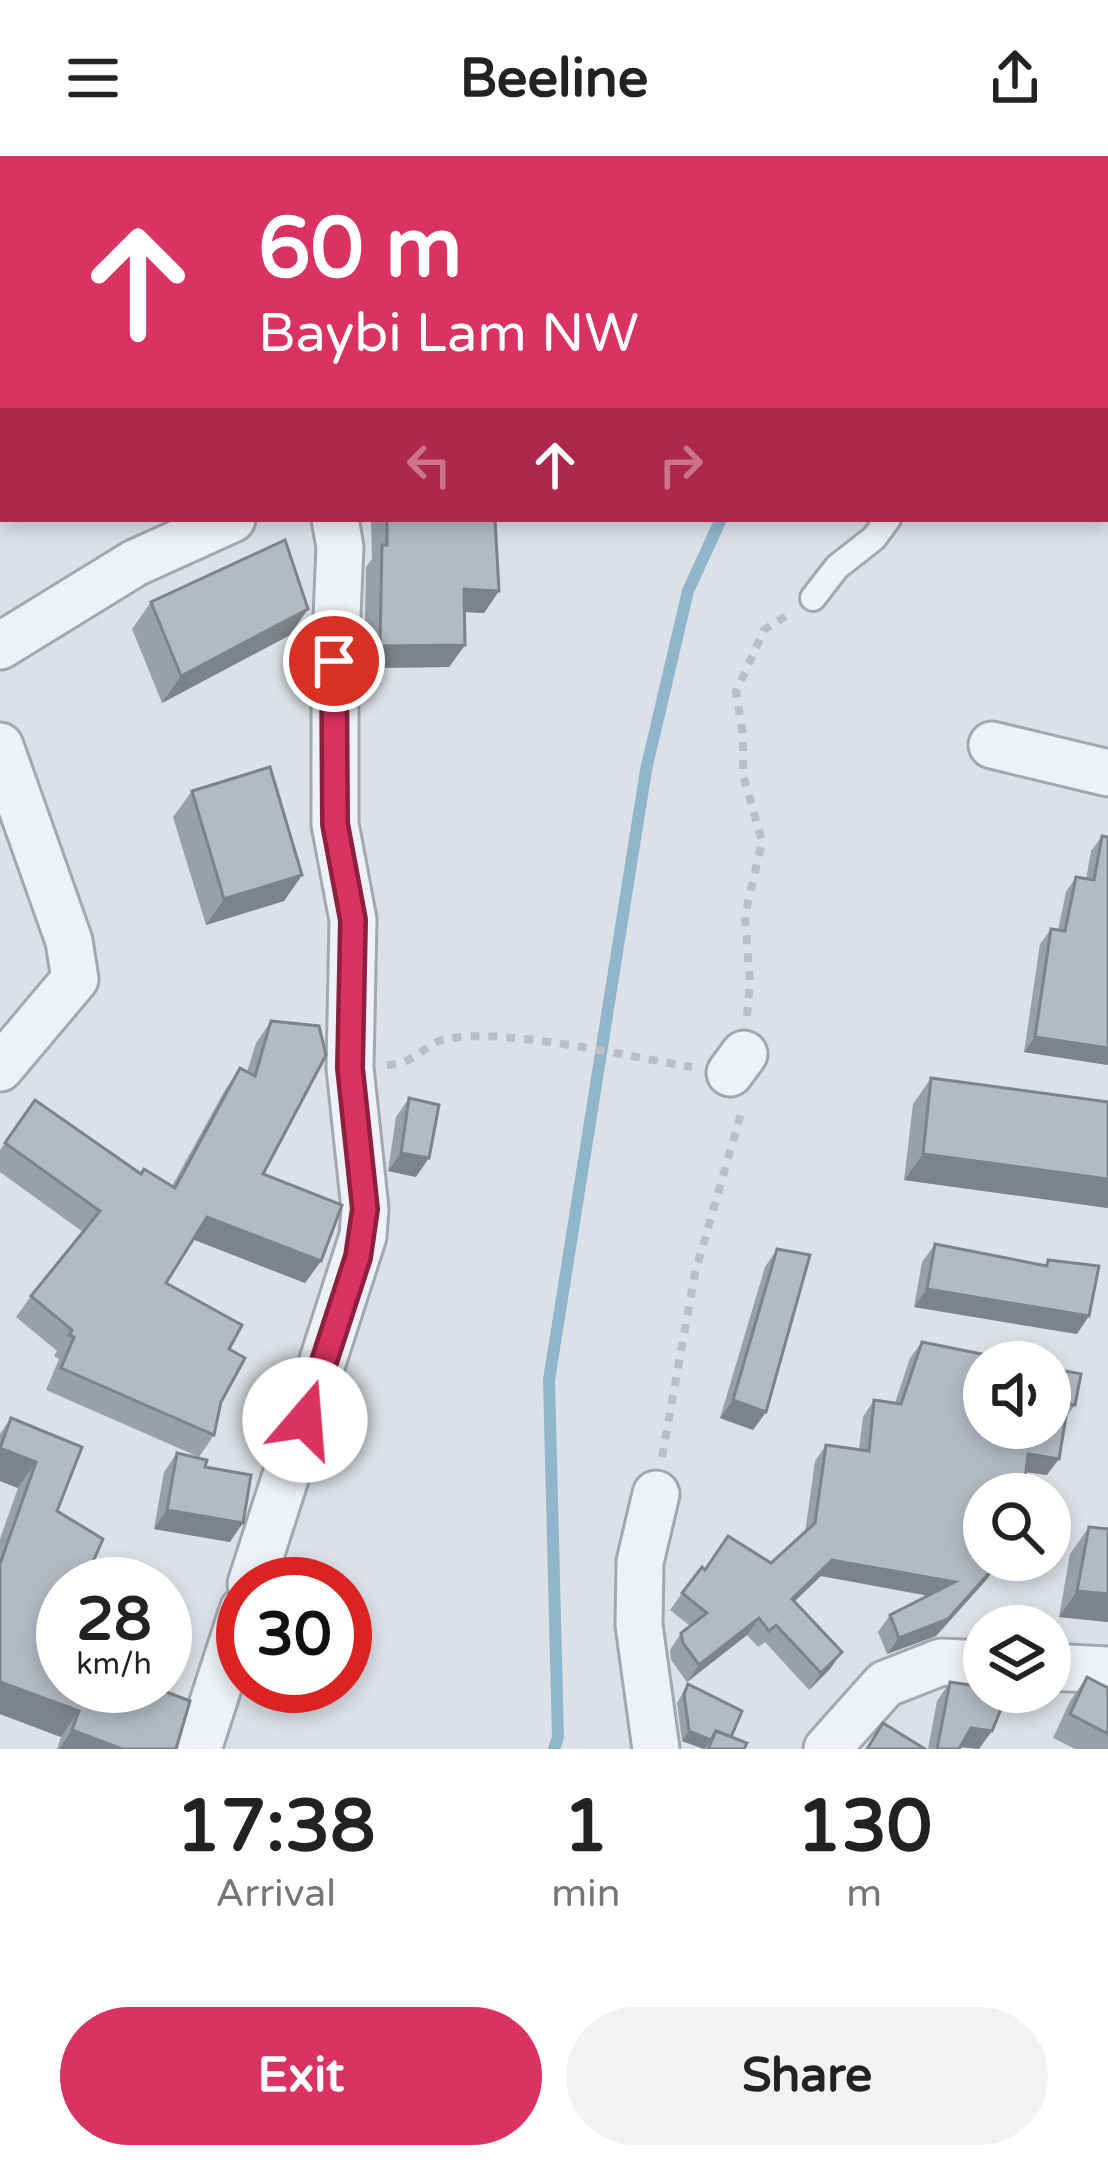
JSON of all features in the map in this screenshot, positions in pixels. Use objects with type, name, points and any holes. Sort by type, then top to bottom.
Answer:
[{"type":"street","points":[[0,646],[117,573],[226,522]]},
{"type":"street","points":[[260,1557],[363,1236],[365,1209],[351,1053],[353,920],[335,824],[334,661],[340,547],[336,522]]},
{"type":"street","points":[[992,745],[1108,773]]},
{"type":"street","points":[[0,746],[69,940],[75,980],[0,1068]]},
{"type":"street","points":[[656,1494],[640,1562],[639,1625],[656,1749]]},
{"type":"street","points":[[827,1749],[885,1684],[941,1662],[963,1663]]},
{"type":"street","points":[[1071,1668],[1108,1670]]},
{"type":"street","points":[[198,1749],[216,1693]]},
{"type":"lane","points":[[813,598],[837,567],[874,538],[886,522]]},
{"type":"path","points":[[656,1494],[695,1273],[746,1100],[737,1063],[750,983],[744,931],[762,842],[742,775],[743,736],[736,692],[764,630],[813,598]]},
{"type":"path","points":[[351,1053],[407,1064],[442,1039],[484,1037],[737,1063]]},
{"type":"building","points":[[387,522],[495,522],[499,591],[464,589],[465,645],[380,646],[382,545],[387,545]]},
{"type":"building","points":[[285,540],[308,609],[181,676],[151,602]]},
{"type":"building","points":[[270,767],[302,875],[224,899],[192,791]]},
{"type":"building","points":[[1102,836],[1108,837],[1108,1048],[1035,1037],[1051,929],[1065,931],[1076,877],[1094,880]]},
{"type":"building","points":[[271,1021],[319,1026],[326,1055],[263,1174],[342,1205],[321,1261],[207,1217],[166,1283],[242,1325],[229,1349],[245,1358],[221,1402],[214,1435],[61,1368],[74,1337],[69,1335],[72,1330],[31,1296],[100,1211],[5,1143],[35,1100],[141,1174],[144,1169],[175,1188],[240,1068],[255,1076]]},
{"type":"building","points":[[931,1078],[1108,1102],[1108,1179],[923,1154]]},
{"type":"building","points":[[409,1098],[439,1105],[429,1158],[401,1153]]},
{"type":"building","points":[[935,1244],[1047,1266],[1048,1260],[1099,1266],[1089,1316],[927,1289]]},
{"type":"building","points":[[777,1249],[810,1255],[766,1412],[733,1400]]},
{"type":"building","points":[[922,1342],[963,1350],[963,1449],[1061,1449],[1059,1459],[1028,1454],[1026,1473],[963,1473],[963,1581],[982,1581],[948,1619],[899,1638],[890,1615],[955,1582],[832,1560],[792,1599],[842,1652],[821,1673],[776,1625],[769,1631],[759,1618],[699,1665],[681,1633],[707,1613],[682,1593],[702,1567],[705,1570],[728,1536],[771,1563],[815,1523],[826,1445],[869,1451],[874,1400],[901,1404]]},
{"type":"building","points":[[1071,1372],[1081,1374],[1075,1405],[1071,1404]]},
{"type":"building","points":[[11,1418],[82,1447],[57,1511],[103,1539],[95,1557],[36,1557],[36,1695],[0,1682],[0,1564],[36,1462],[0,1448]]},
{"type":"building","points":[[177,1453],[207,1460],[205,1467],[251,1475],[243,1523],[167,1510]]},
{"type":"building","points":[[1089,1527],[1108,1529],[1108,1594],[1077,1591]]},
{"type":"building","points":[[1087,1677],[1108,1688],[1108,1734],[1071,1712]]},
{"type":"building","points":[[950,1682],[963,1684],[963,1713],[999,1713],[992,1731],[971,1728],[959,1749],[937,1749]]},
{"type":"building","points":[[688,1684],[742,1711],[731,1737],[716,1731],[711,1740],[689,1731],[684,1694]]},
{"type":"building","points":[[78,1713],[186,1713],[176,1749],[122,1749],[72,1730]]},
{"type":"building","points":[[883,1723],[925,1749],[867,1749]]},
{"type":"building","points":[[716,1731],[747,1743],[744,1749],[708,1749]]},
{"type":"waterway","points":[[554,1749],[558,1737],[549,1380],[646,770],[688,591],[720,522]]},
{"type":"route","points":[[305,1420],[358,1257],[365,1209],[350,1068],[353,920],[335,824],[334,661]]}]
